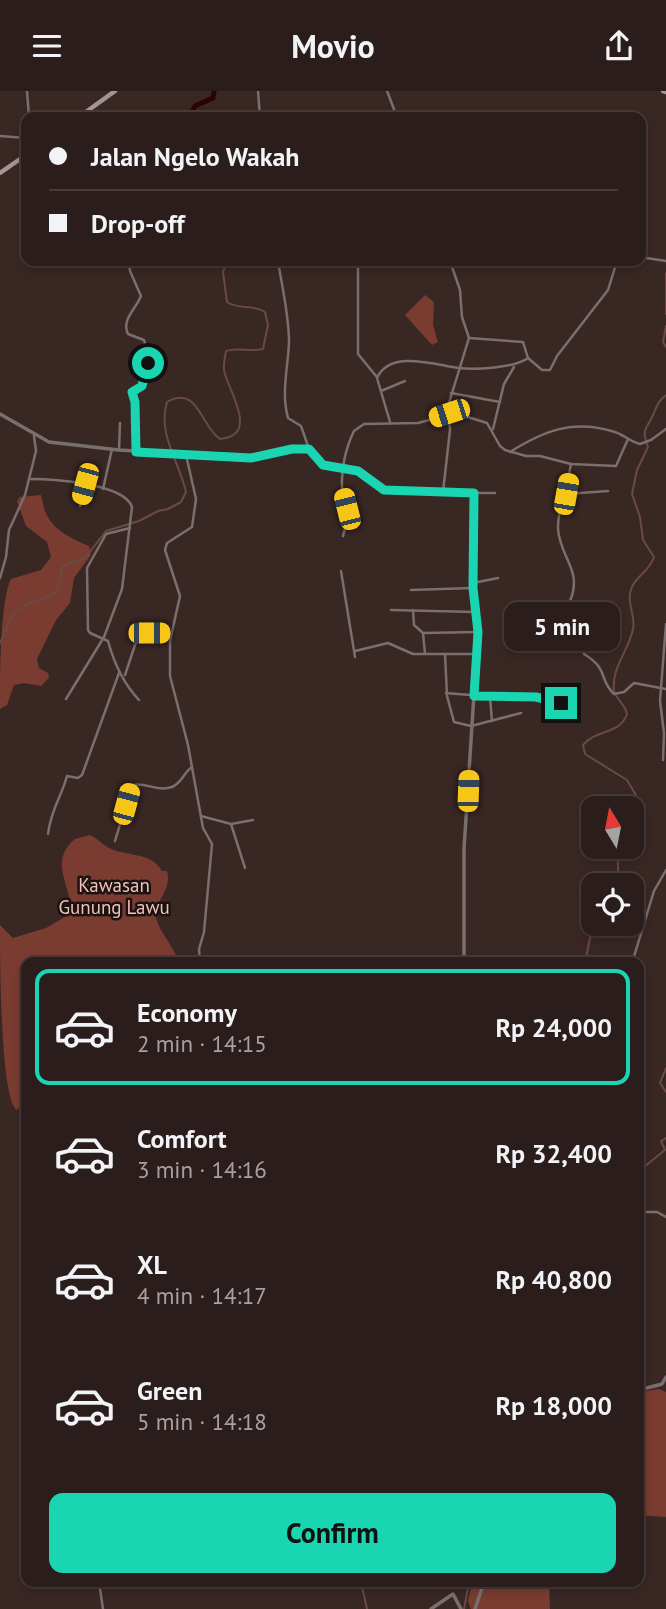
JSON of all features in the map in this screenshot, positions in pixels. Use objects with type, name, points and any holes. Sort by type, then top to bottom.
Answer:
[{"type":"main road","points":[[86,112],[115,91]]},
{"type":"main road","points":[[0,173],[21,158]]},
{"type":"street","points":[[27,91],[29,112]]},
{"type":"street","points":[[258,91],[260,112]]},
{"type":"street","points":[[387,91],[395,112]]},
{"type":"street","points":[[0,136],[21,138]]},
{"type":"street","points":[[646,258],[666,261]]},
{"type":"street","points":[[130,266],[141,296],[126,321],[125,329],[128,334],[144,339],[148,357],[142,386],[132,392],[135,402],[136,452]]},
{"type":"street","points":[[279,266],[288,330],[285,395],[287,414],[288,418],[301,426],[309,449],[323,465],[358,471],[384,490],[495,493]]},
{"type":"street","points":[[358,266],[358,354],[377,378],[390,422]]},
{"type":"street","points":[[443,492],[451,393],[469,338],[462,317],[460,290],[452,266]]},
{"type":"street","points":[[469,338],[523,342],[528,359],[542,370],[551,370],[557,356],[608,290],[615,266]]},
{"type":"street","points":[[377,378],[385,367],[410,361],[428,361],[460,369],[516,365],[528,359]]},
{"type":"street","points":[[492,429],[504,384],[516,365]]},
{"type":"street","points":[[381,391],[405,381]]},
{"type":"street","points":[[451,393],[500,402]]},
{"type":"street","points":[[343,536],[348,518],[342,488],[344,468],[354,431],[364,424],[418,423],[449,413],[475,418],[492,429],[500,446],[510,452],[571,464],[616,466],[628,439]]},
{"type":"street","points":[[0,414],[34,436],[49,442],[136,452],[251,458],[292,449],[309,449]]},
{"type":"street","points":[[119,450],[120,423]]},
{"type":"street","points":[[510,452],[537,437],[567,426],[597,428],[645,443],[666,429]]},
{"type":"street","points":[[0,577],[6,557],[9,530],[25,495],[36,451],[34,436]]},
{"type":"street","points":[[103,489],[112,449]]},
{"type":"street","points":[[186,454],[195,485],[196,505],[192,527],[165,546],[180,596],[171,633],[170,676],[201,816],[212,844],[200,957]]},
{"type":"street","points":[[571,464],[558,528],[566,557],[576,578],[570,601],[580,608],[578,629],[584,655],[600,666],[610,691],[615,694],[634,683],[666,689]]},
{"type":"street","points":[[29,479],[85,484],[129,500],[131,520],[122,589],[104,638],[66,699]]},
{"type":"street","points":[[80,506],[85,484]]},
{"type":"street","points":[[566,494],[608,491]]},
{"type":"street","points":[[464,957],[464,849],[478,632],[473,585],[474,493]]},
{"type":"street","points":[[130,527],[106,534],[87,568],[88,630],[108,641],[119,673],[139,701]]},
{"type":"street","points":[[341,571],[355,657]]},
{"type":"street","points":[[411,590],[473,585],[498,578]]},
{"type":"street","points":[[391,610],[475,612]]},
{"type":"street","points":[[413,610],[414,625],[423,633],[478,632]]},
{"type":"street","points":[[663,760],[664,733],[660,689],[666,624]]},
{"type":"street","points":[[124,677],[136,642],[141,636],[171,633]]},
{"type":"street","points":[[423,633],[425,654]]},
{"type":"street","points":[[355,651],[388,643],[398,645],[408,652],[477,654]]},
{"type":"street","points":[[445,654],[446,693],[452,720],[471,726],[521,713]]},
{"type":"street","points":[[48,834],[52,811],[63,791],[67,776],[78,778],[82,775],[119,673]]},
{"type":"street","points":[[446,693],[489,698],[536,697],[561,703]]},
{"type":"street","points":[[489,698],[492,721]]},
{"type":"street","points":[[115,841],[132,785],[157,790],[172,787],[192,767]]},
{"type":"street","points":[[201,816],[231,824],[253,820]]},
{"type":"street","points":[[231,824],[244,868]]},
{"type":"street","points":[[634,957],[654,891],[666,870]]},
{"type":"street","points":[[644,1212],[657,1212],[666,1217]]},
{"type":"street","points":[[644,1389],[662,1384],[666,1377]]},
{"type":"street","points":[[100,1587],[103,1609]]},
{"type":"street","points":[[475,1609],[482,1587]]},
{"type":"street","points":[[431,1609],[453,1594],[461,1609]]},
{"type":"green space","points":[[425,295],[434,302],[433,325],[438,342],[432,345],[405,315]]},
{"type":"green space","points":[[41,495],[45,511],[52,523],[69,537],[89,546],[91,555],[74,578],[70,603],[56,620],[37,659],[39,668],[48,673],[49,678],[41,686],[24,683],[14,685],[7,705],[0,709],[1,641],[7,589],[11,579],[41,570],[51,557],[47,542],[26,526],[17,501],[20,497]]},
{"type":"green space","name":"Kawasan Gunung Lawu","points":[[90,835],[109,848],[145,857],[162,871],[167,871],[167,884],[157,907],[156,918],[177,957],[21,957],[21,1105],[17,1110],[11,1100],[4,1055],[0,925],[13,938],[46,928],[70,914],[62,867],[67,848],[75,839]]},
{"type":"green space","points":[[659,1389],[666,1392],[666,1517],[644,1515],[644,1391]]},
{"type":"green space","points":[[471,1587],[549,1587],[550,1609],[471,1609],[468,1601]]},
{"type":"waterway","points":[[192,112],[195,106],[213,98],[214,91]]},
{"type":"waterway","points":[[0,643],[13,614],[26,605],[52,595],[57,590],[63,566],[85,558],[106,531],[139,521],[181,502],[186,492],[167,437],[167,402],[177,398],[192,403],[220,439],[232,436],[238,430],[239,413],[224,371],[226,351],[263,349],[268,325],[265,312],[227,302],[223,272],[225,266]]},
{"type":"waterway","points":[[666,273],[666,314]]},
{"type":"waterway","points":[[666,326],[663,342],[666,347]]},
{"type":"waterway","points":[[636,796],[627,780],[585,754],[583,745],[594,736],[619,725],[627,714],[614,691],[615,675],[633,629],[630,592],[654,557],[643,540],[640,517],[632,494],[637,470],[648,447],[645,430],[658,404],[666,395]]},
{"type":"waterway","points":[[618,859],[618,873]]},
{"type":"waterway","points":[[586,957],[590,936]]},
{"type":"waterway","points":[[666,1068],[660,1083],[666,1092]]},
{"type":"waterway","points":[[644,1167],[665,1150],[661,1141],[666,1138]]},
{"type":"waterway","points":[[362,1587],[367,1609]]},
{"type":"waterway","points":[[464,1609],[468,1587]]},
{"type":"route","points":[[148,363],[142,386],[132,390],[135,402],[136,452],[251,458],[292,449],[309,449],[323,465],[358,471],[384,490],[474,493],[473,588],[478,632],[474,696],[536,697],[561,703]]}]
